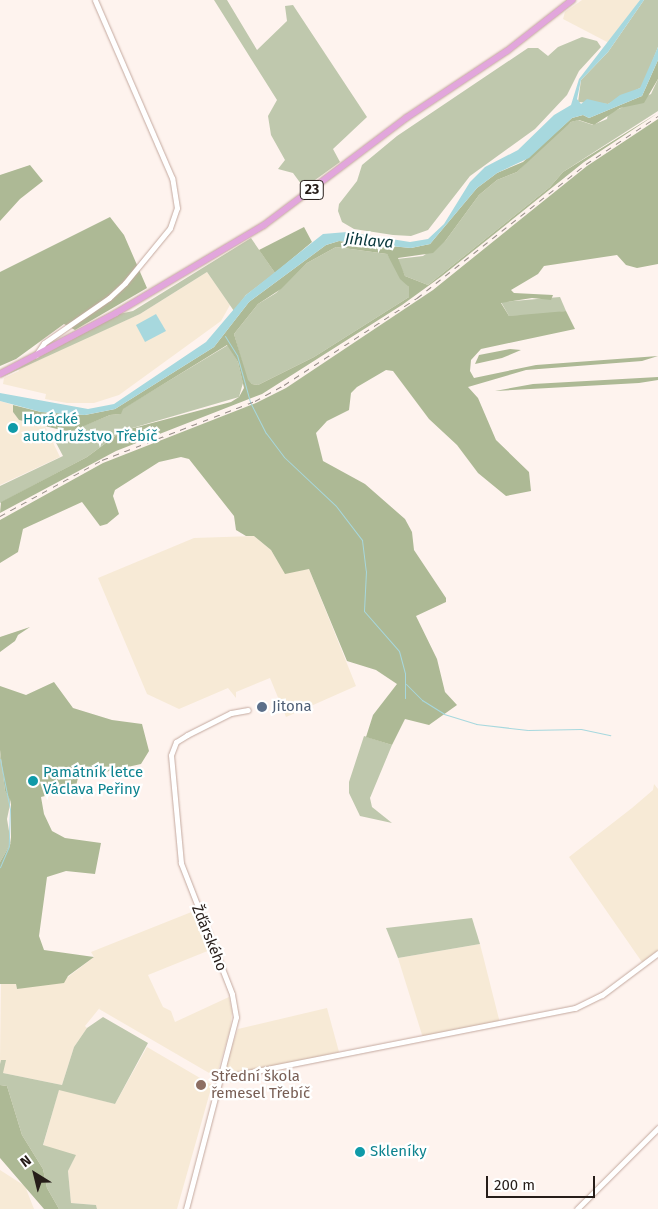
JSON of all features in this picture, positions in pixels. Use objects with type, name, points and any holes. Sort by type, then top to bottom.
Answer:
[{"type":"main road","name":"23","points":[[0,374],[149,294],[269,222],[406,118],[513,46],[572,0]]},
{"type":"street","points":[[36,356],[42,346],[110,298],[125,283],[170,228],[177,208],[174,184],[95,0]]},
{"type":"street","name":"Žďárského","points":[[186,1209],[236,1024],[236,1009],[181,863],[181,835],[170,762],[172,748],[180,739],[231,713],[248,710]]},
{"type":"street","points":[[221,1078],[575,1008],[602,995],[658,953]]},
{"type":"street","points":[[577,1209],[658,1128]]},
{"type":"shaded area","points":[[582,0],[640,0],[609,43],[563,19],[565,12]]},
{"type":"shaded area","points":[[207,272],[230,305],[221,321],[119,395],[94,403],[67,403],[45,399],[46,394],[3,384],[4,378],[19,371],[18,368],[140,314]]},
{"type":"shaded area","points":[[0,401],[13,405],[13,412],[19,420],[45,426],[60,457],[0,485]]},
{"type":"shaded area","name":"Jitona","points":[[254,536],[271,550],[285,573],[309,569],[356,686],[286,717],[270,678],[236,692],[236,698],[228,688],[179,709],[147,694],[98,578],[194,538]]},
{"type":"shaded area","points":[[654,784],[658,789],[658,954],[644,965],[569,857],[653,790]]},
{"type":"shaded area","points":[[194,911],[210,950],[148,975],[163,1007],[171,1011],[175,1022],[229,997],[232,1012],[230,1030],[216,1077],[99,1009],[102,1005],[85,1026],[87,1028],[74,1047],[62,1085],[3,1073],[0,1060],[1,983],[16,984],[17,989],[68,977],[94,957],[91,952]]},
{"type":"shaded area","points":[[480,944],[500,1023],[423,1038],[398,958]]},
{"type":"shaded area","points":[[327,1008],[339,1052],[221,1078],[238,1029]]},
{"type":"shaded area","points":[[147,1047],[212,1085],[177,1209],[97,1209],[96,1205],[71,1203],[68,1171],[73,1161],[43,1146],[59,1089],[115,1104]]},
{"type":"shaded area","points":[[0,1170],[25,1186],[34,1209],[0,1209]]},
{"type":"green space","points":[[214,0],[227,0],[257,50],[287,21],[285,6],[293,5],[367,117],[333,149],[340,162],[304,188],[293,173],[278,169],[285,160],[271,135],[268,116],[277,100]]},
{"type":"green space","points":[[644,0],[658,0],[658,47],[642,87],[608,104],[578,102],[581,80],[608,52]]},
{"type":"green space","points":[[582,37],[597,41],[601,47],[579,71],[567,95],[535,129],[470,176],[428,230],[411,236],[393,235],[354,229],[342,222],[338,211],[339,204],[357,181],[362,165],[397,136],[528,48],[538,48],[548,56],[558,47]]},
{"type":"green space","points":[[658,60],[658,79],[644,103],[620,108],[594,125],[579,120],[571,122],[517,172],[497,180],[479,195],[446,240],[433,253],[398,258],[405,276],[428,285],[550,187],[563,172],[658,113],[584,162],[442,276],[402,305],[262,394],[116,451],[0,513],[1,502],[87,457],[122,431],[231,402],[239,397],[244,388],[238,362],[227,345],[123,409],[121,414],[110,415],[70,432],[19,420],[13,412],[13,405],[41,412],[85,415],[115,409],[214,347],[249,302],[326,245],[339,241],[411,248],[430,244],[477,188],[497,173],[523,162],[572,118],[583,115],[589,118],[642,96]],"holes":[[[336,247],[387,254],[400,279],[409,287],[409,297],[314,357],[258,385],[252,384],[248,380],[234,334],[258,304],[281,289],[307,263]]]},
{"type":"green space","points":[[658,79],[658,111],[563,172],[550,187],[428,285],[405,276],[397,259],[423,256],[446,240],[479,195],[497,180],[517,172],[559,131],[571,122],[578,120],[593,125],[607,119],[608,114],[651,94]]},
{"type":"green space","points":[[658,119],[658,264],[637,268],[626,265],[617,255],[544,266],[538,274],[511,290],[514,293],[553,295],[551,300],[532,298],[501,303],[509,316],[566,311],[575,329],[481,349],[471,360],[470,371],[474,378],[536,365],[658,356],[642,361],[526,370],[468,387],[478,398],[496,440],[529,472],[531,491],[506,496],[478,473],[457,445],[429,419],[393,371],[386,370],[357,387],[351,393],[349,410],[327,421],[316,433],[323,461],[365,484],[405,519],[412,532],[414,550],[446,598],[446,602],[416,616],[437,659],[445,692],[457,705],[429,725],[405,719],[392,745],[366,737],[373,715],[397,684],[376,670],[347,661],[309,569],[285,574],[271,550],[254,536],[246,536],[236,530],[234,516],[189,459],[181,457],[159,462],[115,490],[113,496],[119,514],[107,524],[100,526],[82,502],[23,529],[18,552],[0,563],[0,520],[103,463],[256,403],[286,388],[433,290],[587,166]]},
{"type":"green space","points":[[30,165],[43,181],[20,199],[0,221],[0,175]]},
{"type":"green space","points":[[110,217],[124,235],[147,288],[75,330],[64,324],[16,359],[0,366],[0,272]]},
{"type":"green space","points":[[304,227],[312,242],[275,273],[259,250]]},
{"type":"green space","points":[[251,238],[275,273],[246,295],[234,311],[207,272],[140,314],[0,378],[119,314],[133,311]]},
{"type":"green space","points":[[336,247],[387,254],[409,287],[409,297],[314,357],[258,385],[252,384],[247,380],[234,334],[258,304],[276,293],[307,263]]},
{"type":"green space","points":[[560,297],[566,311],[540,315],[509,316],[501,302]]},
{"type":"green space","points":[[228,345],[238,362],[243,383],[239,397],[122,431],[87,457],[0,503],[0,486],[63,456],[53,437],[80,439],[112,435],[76,438],[61,435],[110,415],[120,414],[122,409]]},
{"type":"green space","points":[[510,349],[521,350],[502,358],[475,364],[479,355]]},
{"type":"green space","points":[[658,377],[658,380],[639,383],[495,391],[533,384]]},
{"type":"green space","points":[[30,627],[18,635],[15,641],[0,652],[0,637]]},
{"type":"green space","points":[[54,682],[73,708],[112,720],[142,724],[149,751],[141,764],[78,778],[76,786],[92,795],[65,791],[41,797],[44,814],[52,831],[65,838],[101,843],[95,874],[66,871],[47,877],[39,936],[44,950],[94,957],[68,976],[64,983],[17,989],[16,984],[0,984],[0,862],[11,843],[11,801],[5,791],[0,750],[0,686],[26,695]]},
{"type":"green space","points":[[364,736],[392,745],[370,798],[372,807],[392,823],[360,816],[349,793],[349,782]]},
{"type":"green space","points":[[0,750],[5,791],[11,800],[7,819],[11,843],[0,862]]},
{"type":"green space","points":[[472,918],[480,944],[398,958],[386,928]]},
{"type":"green space","points":[[103,1017],[148,1043],[115,1104],[59,1090],[43,1145],[76,1155],[68,1171],[71,1203],[96,1205],[97,1209],[59,1209],[47,1188],[43,1169],[22,1135],[7,1086],[0,1085],[0,1064],[1,1060],[6,1060],[3,1073],[62,1085],[74,1047],[87,1028]]},
{"type":"green space","points":[[0,1085],[7,1086],[22,1135],[43,1169],[47,1188],[59,1209],[44,1209],[0,1158]]},
{"type":"water","name":"Jihlava","points":[[640,0],[644,0],[608,52],[581,80],[577,99],[581,104],[587,99],[608,104],[620,95],[640,88],[658,47],[658,60],[642,96],[589,118],[583,115],[572,118],[529,158],[497,173],[477,188],[430,244],[411,248],[339,241],[326,245],[249,302],[214,347],[115,409],[85,415],[66,414],[41,412],[0,401],[0,393],[88,409],[114,404],[206,342],[246,295],[323,234],[347,232],[410,242],[428,239],[444,224],[470,182],[485,167],[518,150],[554,115],[571,105],[579,79]]},
{"type":"water","points":[[156,314],[166,331],[145,342],[136,325]]},
{"type":"waterway","points":[[225,336],[237,355],[250,402],[266,433],[284,457],[336,506],[362,540],[366,571],[364,611],[399,651],[405,673],[405,698]]},
{"type":"waterway","points":[[406,684],[422,700],[444,714],[476,724],[528,730],[581,729],[610,735]]},
{"type":"waterway","points":[[0,759],[10,809],[9,846],[0,867]]},
{"type":"railway","points":[[0,516],[102,460],[255,401],[284,385],[417,298],[586,164],[658,116]]},
{"type":"place","name":"Horácké autodružstvo Třebíč","points":[[13,428]]},
{"type":"place","name":"Jitona","points":[[262,707]]},
{"type":"place","name":"Památník letce Václava Peřiny","points":[[33,781]]},
{"type":"place","name":"Střední škola řemesel Třebíč","points":[[201,1085]]},
{"type":"place","name":"Skleníky","points":[[360,1152]]}]
